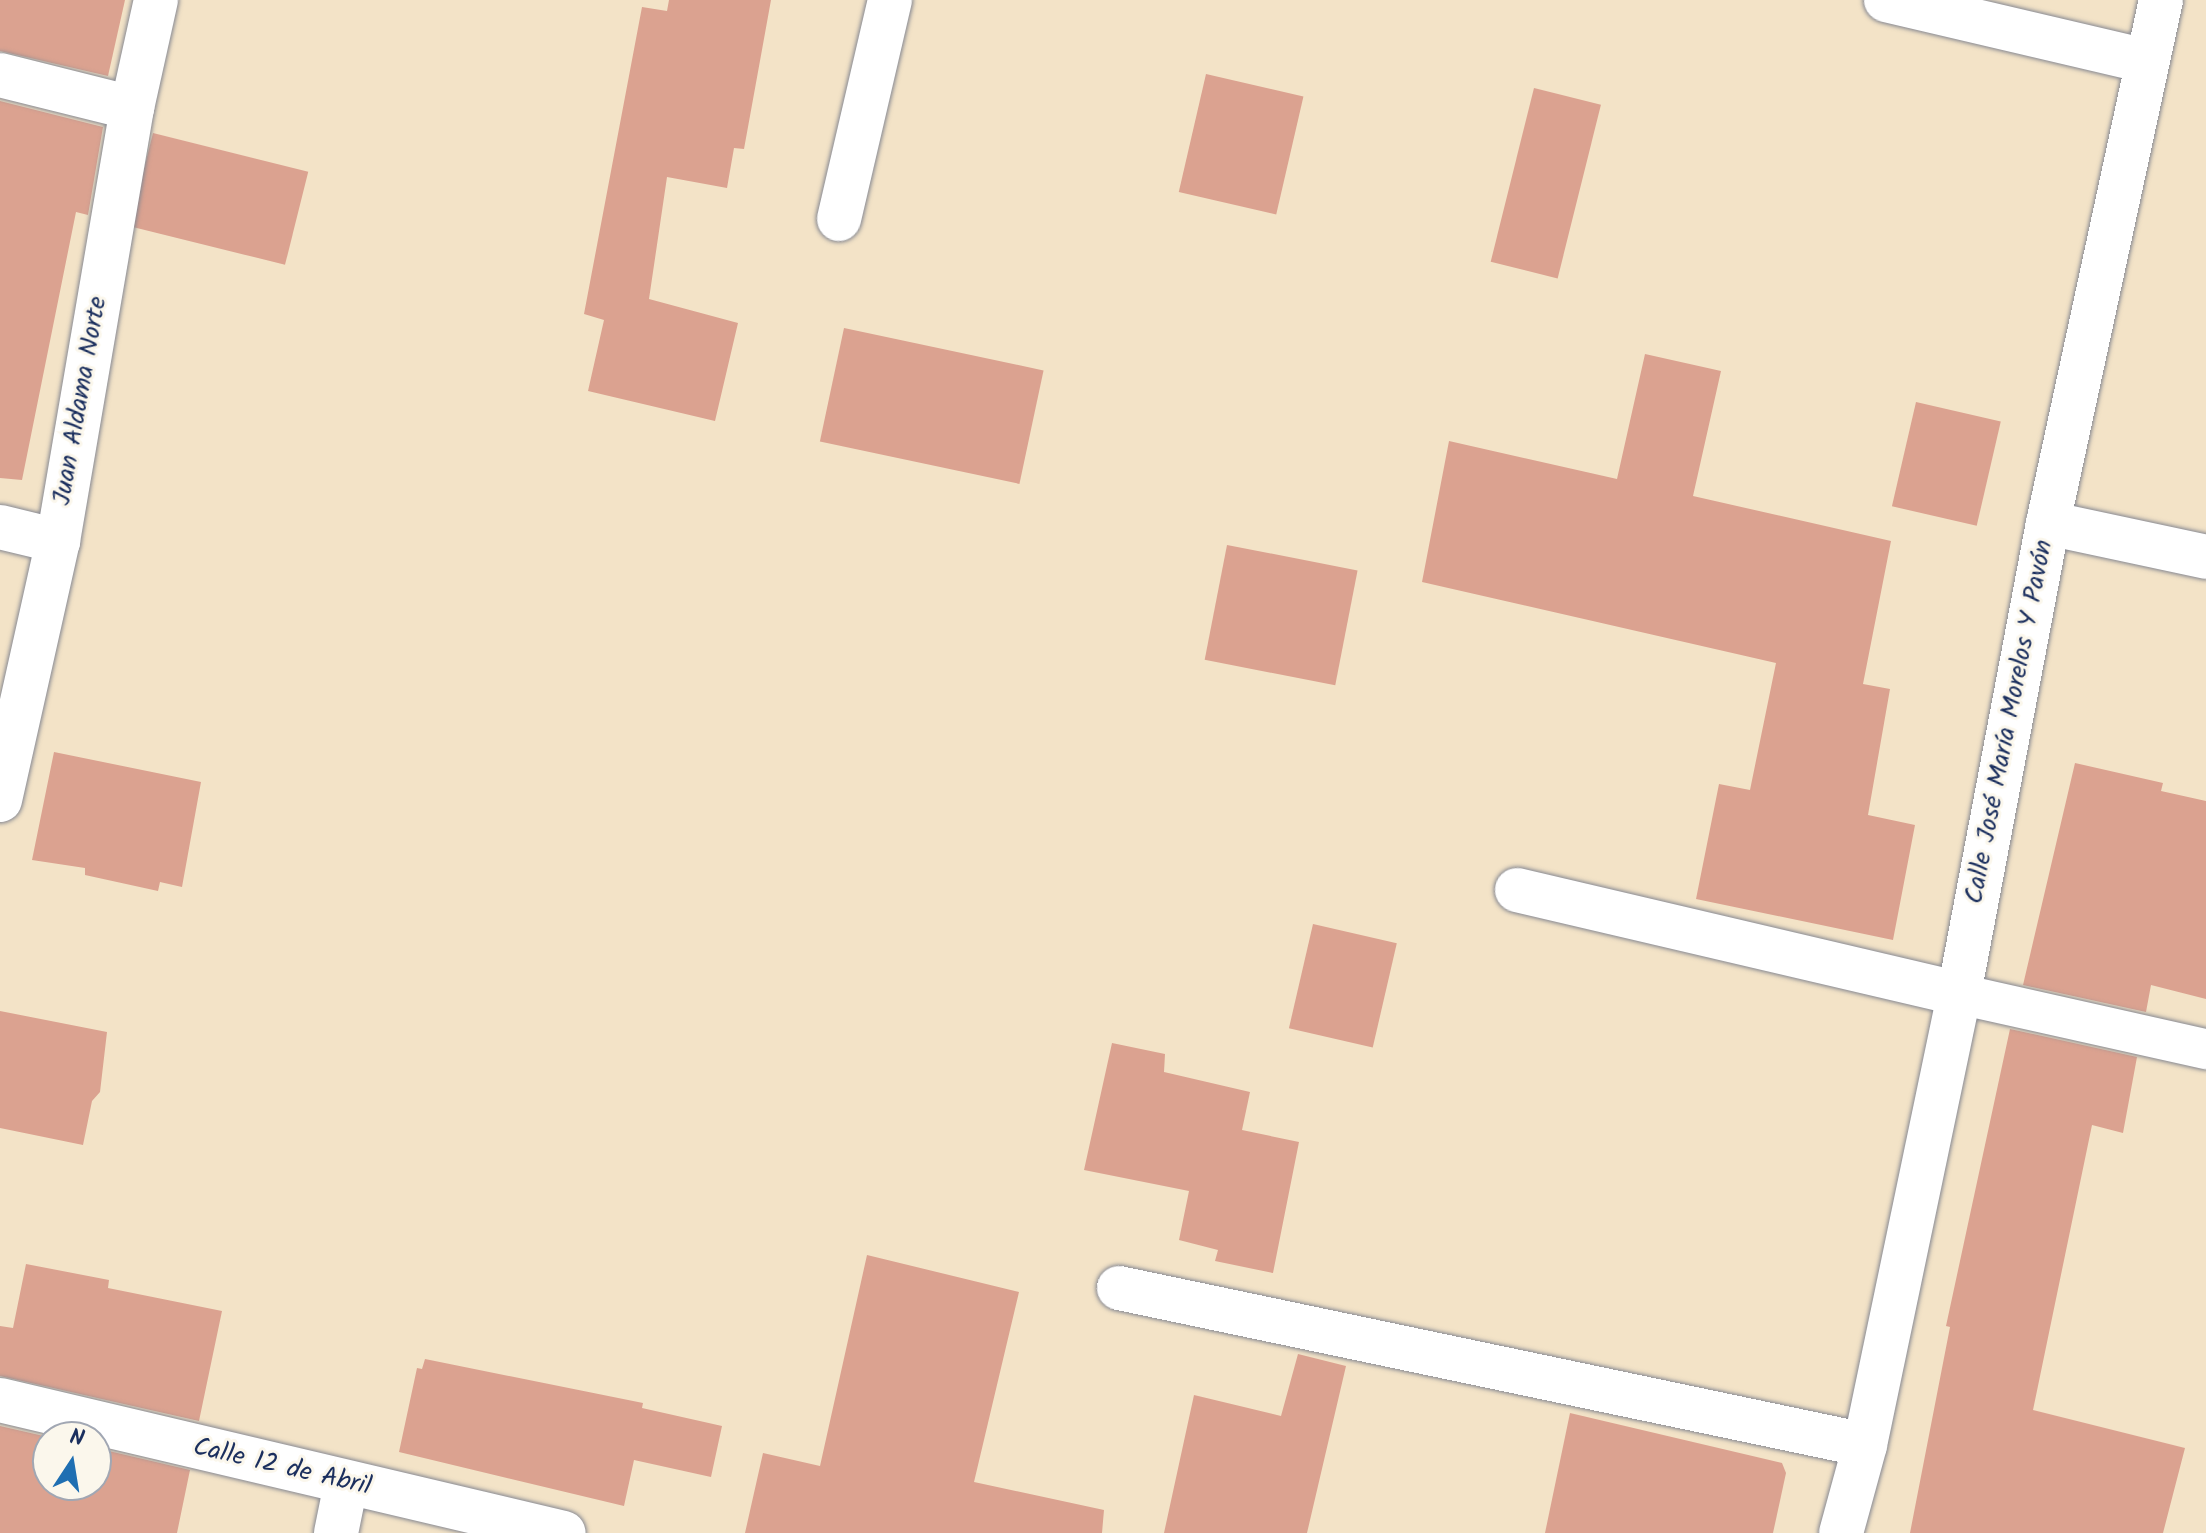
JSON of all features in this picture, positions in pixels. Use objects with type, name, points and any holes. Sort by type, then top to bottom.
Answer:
[{"type":"street","name":"Juan Aldama Norte","points":[[0,800],[58,541],[132,108],[156,0]]},
{"type":"street","points":[[839,219],[890,0]]},
{"type":"street","points":[[1886,0],[2147,61]]},
{"type":"street","name":"Calle José María Morelos Y Pavón","points":[[1841,1533],[1865,1445],[1959,994],[2048,523],[2161,0]]},
{"type":"street","points":[[0,75],[132,108]]},
{"type":"street","points":[[2048,523],[2206,557]]},
{"type":"street","points":[[0,527],[58,541]]},
{"type":"street","points":[[1517,890],[1959,994]]},
{"type":"street","points":[[1119,1288],[1865,1445]]},
{"type":"street","name":"Calle 12 de Abril","points":[[0,1400],[564,1533]]},
{"type":"street","points":[[336,1533],[346,1484]]},
{"type":"lane","points":[[1959,994],[2206,1049]]},
{"type":"building","points":[[0,0],[125,0],[108,76],[0,51]]},
{"type":"building","points":[[669,0],[771,0],[744,149],[734,148],[727,188],[667,177],[649,299],[738,323],[715,421],[588,391],[604,320],[584,314],[642,7],[667,11]]},
{"type":"building","points":[[1206,74],[1303,96],[1276,214],[1179,192]]},
{"type":"building","points":[[1534,88],[1601,105],[1558,278],[1491,262]]},
{"type":"building","points":[[0,101],[103,127],[88,215],[76,212],[22,480],[0,478]]},
{"type":"building","points":[[153,133],[308,172],[285,265],[130,226]]},
{"type":"building","points":[[844,328],[1044,370],[1019,484],[820,441]]},
{"type":"building","points":[[1645,354],[1721,371],[1693,496],[1891,541],[1863,684],[1890,689],[1868,815],[1915,825],[1893,940],[1696,899],[1719,784],[1750,790],[1776,663],[1422,582],[1449,441],[1617,479]]},
{"type":"building","points":[[1916,402],[2001,422],[1977,526],[1892,506]]},
{"type":"building","points":[[1227,545],[1358,570],[1335,685],[1205,660]]},
{"type":"building","points":[[54,752],[201,782],[182,887],[160,882],[158,891],[85,875],[85,868],[32,860]]},
{"type":"building","points":[[2075,763],[2163,783],[2161,791],[2206,801],[2206,999],[2151,985],[2146,1012],[2023,985]]},
{"type":"building","points":[[1313,924],[1397,943],[1373,1048],[1289,1028]]},
{"type":"building","points":[[0,1011],[107,1032],[100,1092],[92,1101],[83,1145],[0,1128]]},
{"type":"building","points":[[2010,1029],[2137,1057],[2123,1133],[2092,1125],[2033,1410],[2185,1448],[2163,1533],[1910,1533],[1950,1327],[1946,1326]]},
{"type":"building","points":[[1112,1043],[1165,1054],[1164,1072],[1250,1092],[1242,1130],[1299,1142],[1273,1273],[1215,1261],[1218,1250],[1179,1240],[1189,1191],[1084,1170]]},
{"type":"building","points":[[867,1255],[1019,1292],[974,1482],[1104,1510],[1102,1533],[745,1533],[763,1453],[820,1466]]},
{"type":"building","points":[[26,1264],[109,1280],[108,1288],[222,1311],[199,1421],[0,1376],[0,1326],[13,1328]]},
{"type":"building","points":[[1298,1354],[1346,1366],[1307,1533],[1164,1533],[1194,1395],[1281,1416]]},
{"type":"building","points":[[425,1359],[643,1403],[642,1408],[722,1426],[711,1477],[634,1460],[624,1506],[399,1452],[417,1368],[422,1369]]},
{"type":"building","points":[[1570,1413],[1782,1463],[1786,1473],[1773,1533],[1545,1533]]},
{"type":"building","points":[[0,1426],[32,1433],[32,1501],[112,1501],[112,1452],[190,1470],[177,1533],[0,1533]]}]
